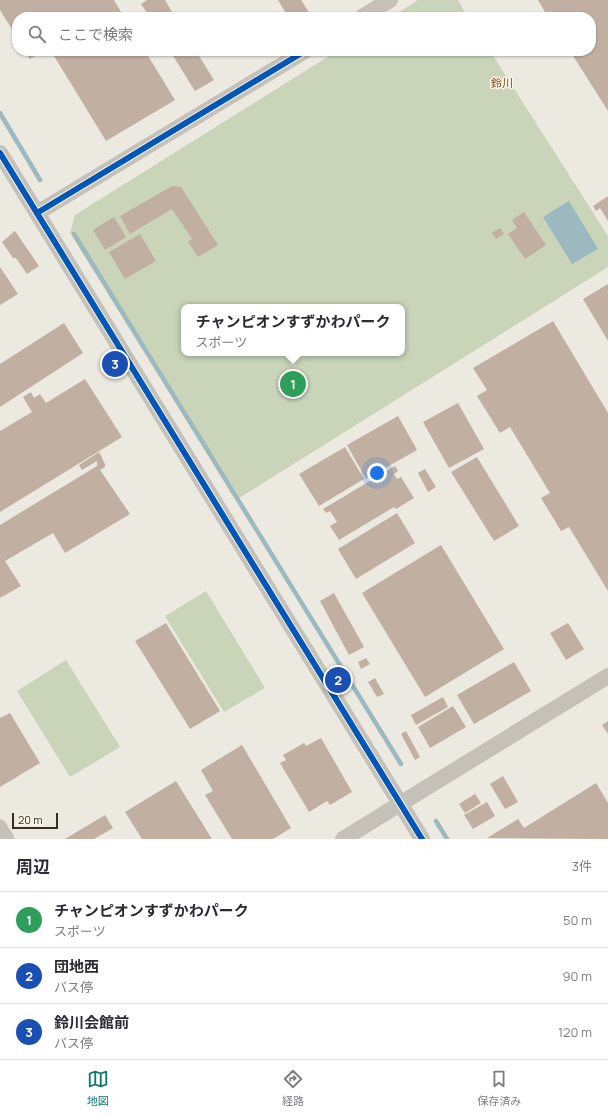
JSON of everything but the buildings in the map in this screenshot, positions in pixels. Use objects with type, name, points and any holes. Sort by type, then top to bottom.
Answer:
[{"type":"street","points":[[370,12],[390,0]]},
{"type":"street","points":[[37,213],[297,56]]},
{"type":"street","points":[[0,153],[422,839]]},
{"type":"street","points":[[343,839],[608,676]]},
{"type":"street","points":[[0,826],[8,839]]},
{"type":"green space","points":[[418,0],[458,0],[465,12],[399,12]]},
{"type":"green space","points":[[329,56],[493,56],[608,236],[608,267],[236,500],[70,233],[75,215]]},
{"type":"green space","points":[[206,591],[265,688],[224,712],[165,616]]},
{"type":"green space","points":[[66,660],[120,747],[70,777],[17,691]]},
{"type":"water","points":[[569,201],[598,249],[572,264],[543,217]]},
{"type":"waterway","points":[[0,113],[40,180]]},
{"type":"waterway","points":[[74,234],[401,764]]},
{"type":"waterway","points":[[436,821],[447,839]]},
{"type":"cycle path","points":[[37,213],[297,56]]},
{"type":"cycle path","points":[[0,153],[422,839]]},
{"type":"place","name":"鈴川会館前","points":[[115,364]]},
{"type":"place","name":"チャンピオンすずかわパーク","points":[[293,384]]},
{"type":"place","name":"団地西","points":[[338,680]]},
{"type":"district","name":"鈴川","points":[[502,83]]}]
